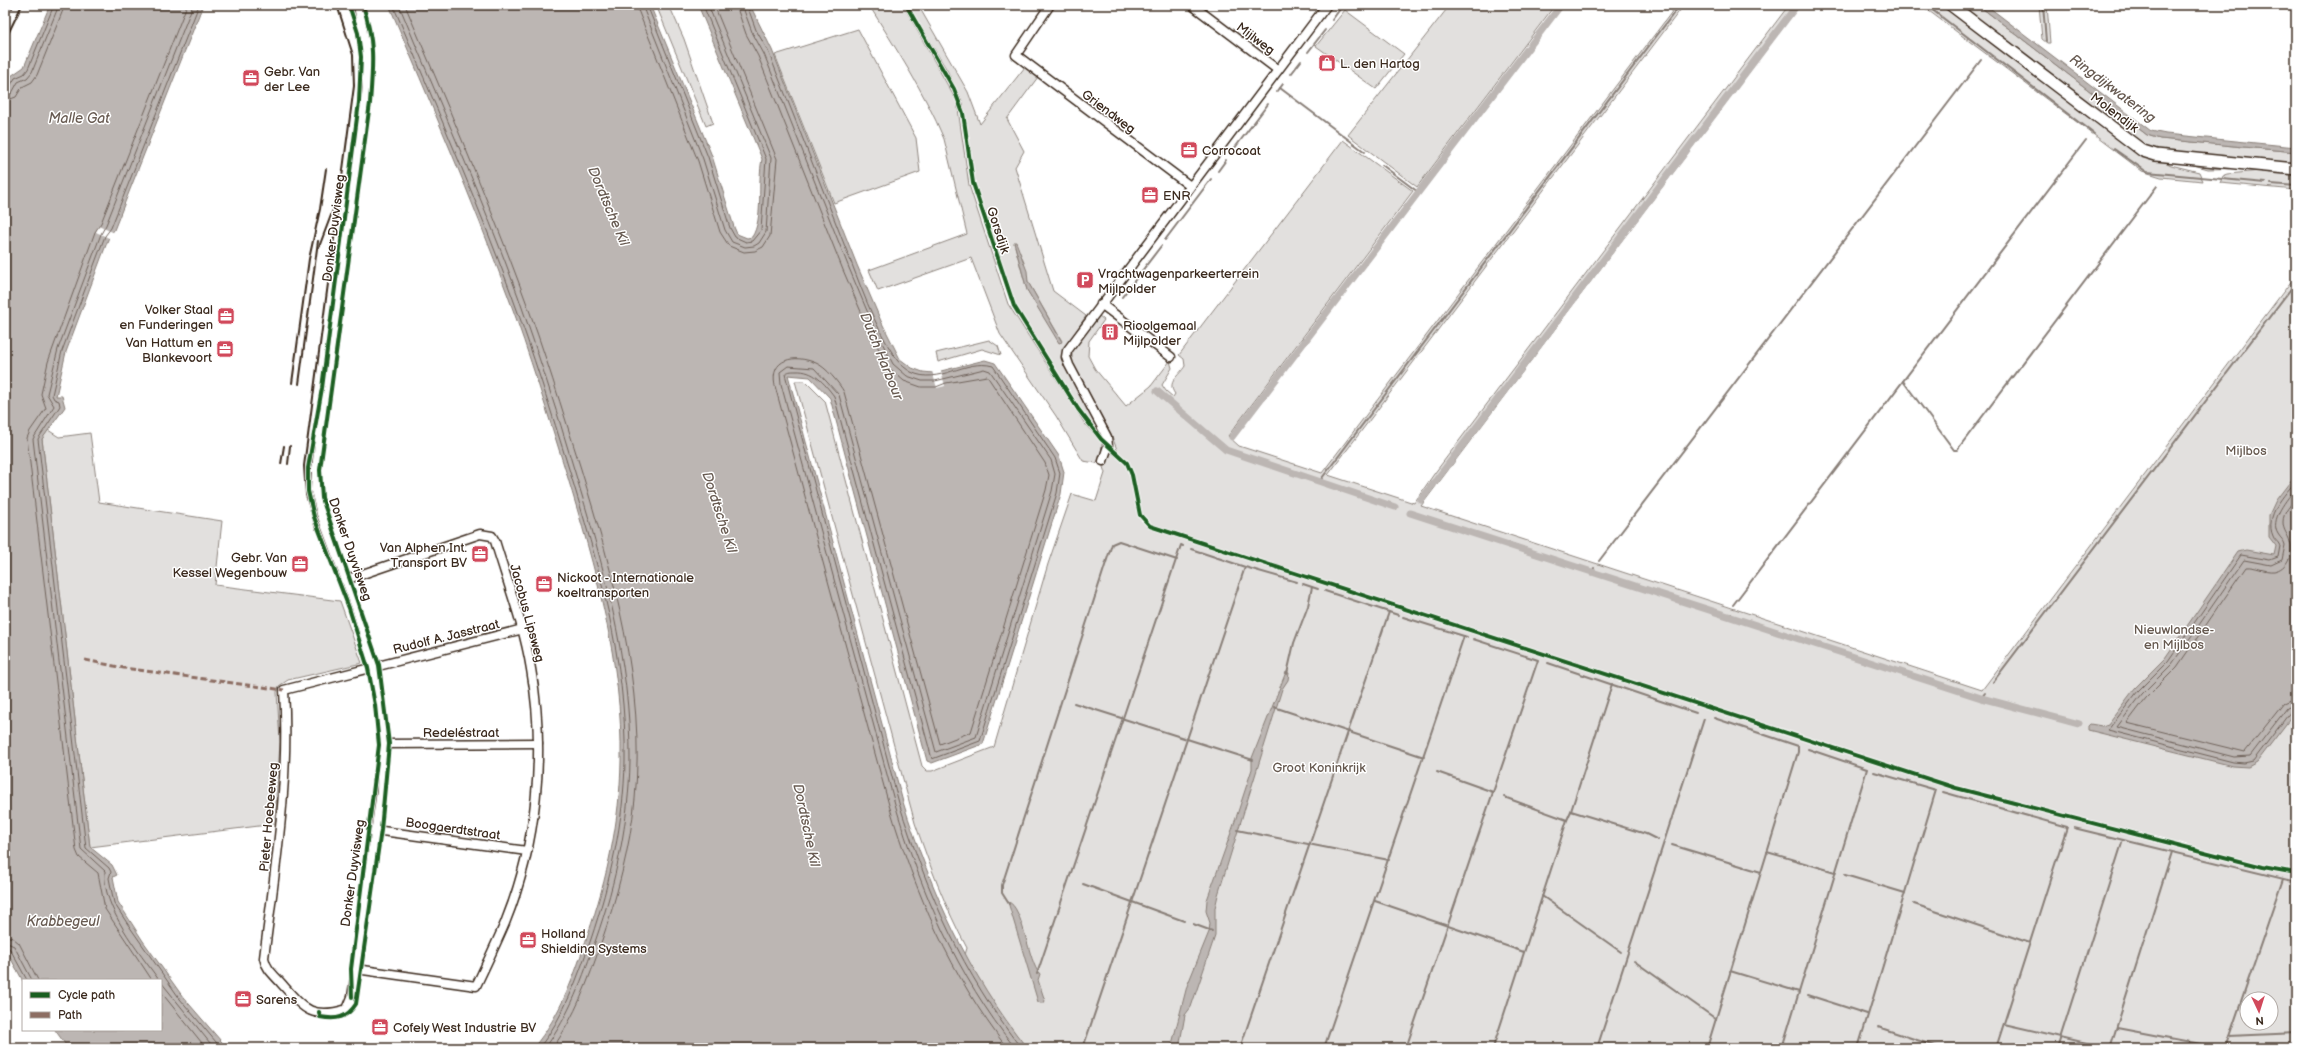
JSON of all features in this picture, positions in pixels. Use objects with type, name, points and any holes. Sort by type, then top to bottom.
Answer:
[{"type":"street","name":"Donker Duyvisweg","points":[[319,1012],[331,1014],[347,1009],[352,997],[382,780],[383,744],[381,704],[374,666],[321,514],[315,490],[316,469],[367,88],[367,56],[358,5]]},
{"type":"street","name":"Griendweg","points":[[1050,5],[1016,54],[1028,65],[1190,186]]},
{"type":"street","name":"Mijlweg","points":[[1192,5],[1278,70],[1327,5]]},
{"type":"street","name":"Molendijk","points":[[1952,5],[2143,150],[2156,155],[2294,168]]},
{"type":"street","points":[[1103,462],[1108,446],[1108,437],[1066,357],[1070,345],[1278,70]]},
{"type":"street","points":[[1101,304],[1171,357]]},
{"type":"street","name":"Jacobus Lipsweg","points":[[345,580],[467,538],[486,533],[495,541],[523,629],[534,686],[538,743],[537,787],[527,851],[506,922],[476,986],[356,969]]},
{"type":"street","name":"Rudolf A. Jasstraat","points":[[374,666],[523,629]]},
{"type":"street","name":"Pieter Hoebeeweg","points":[[319,1012],[302,1007],[267,967],[264,958],[284,802],[286,724],[284,690],[374,666]]},
{"type":"street","name":"Redeléstraat","points":[[383,744],[538,743]]},
{"type":"street","name":"Boogaerdtstraat","points":[[375,830],[527,851]]},
{"type":"green space","points":[[656,5],[669,5],[684,39],[713,123],[706,126]]},
{"type":"green space","points":[[869,5],[903,5],[957,102],[969,185],[1008,304],[1085,424],[1102,443],[1101,457],[1096,463],[1083,461],[1056,416],[1000,334],[971,258],[878,291],[869,270],[967,234],[944,139],[919,87]]},
{"type":"green space","points":[[908,5],[918,5],[968,92],[980,124],[1025,67],[1038,77],[1007,119],[1024,151],[1015,167],[1053,291],[1086,316],[1064,349],[1104,438],[1085,416],[1033,338],[1017,309],[974,188],[963,103],[947,70]],"holes":[[[1014,243],[1023,259],[1028,282],[1062,341],[1060,343],[1027,290]]]},
{"type":"green space","points":[[1450,5],[1555,5],[1417,187],[1348,135]]},
{"type":"green space","name":"Groot Koninkrijk","points":[[1677,5],[1684,5],[1328,475],[1414,503],[1434,474],[1789,5],[1800,5],[1421,506],[1982,690],[2296,275],[2296,1048],[1018,1048],[964,958],[967,948],[938,886],[915,823],[795,381],[805,381],[825,401],[922,766],[927,771],[932,771],[994,747],[1048,564],[1072,494],[1096,501],[1105,473],[1103,467],[1109,451],[1121,460],[1111,434],[1072,361],[1072,350],[1098,315],[1104,320],[1089,341],[1088,356],[1095,369],[1126,406],[1151,386],[1170,361],[1172,368],[1162,385],[1173,397],[1175,394],[1172,386],[1174,379],[1185,366],[1184,359],[1179,355],[1343,140],[1413,191],[1228,436],[1239,446],[1322,473]]},
{"type":"green space","points":[[1921,5],[1947,5],[2157,158],[2171,165],[2199,172],[2203,181],[2161,177],[2142,171]]},
{"type":"green space","points":[[1956,5],[1978,5],[2147,135],[2160,139],[2296,152],[2296,163],[2283,164],[2150,151]]},
{"type":"green space","points":[[2039,5],[2047,5],[2050,43],[2047,43],[2042,39]]},
{"type":"green space","points":[[1345,10],[1404,54],[1376,89],[1316,46]]},
{"type":"green space","points":[[858,29],[916,138],[920,172],[834,203],[775,55]]},
{"type":"green space","points":[[2176,160],[2255,168],[2208,169]]},
{"type":"green space","points":[[2270,170],[2296,173],[2296,190],[2220,183],[2223,176],[2228,174]]},
{"type":"green space","points":[[989,340],[998,346],[1001,355],[982,349],[938,362],[936,353]]},
{"type":"green space","points":[[48,430],[59,437],[90,433],[99,502],[222,521],[215,585],[340,601],[362,663],[288,680],[279,686],[277,692],[280,742],[275,824],[90,847],[42,439]]},
{"type":"water","points":[[50,5],[203,5],[114,230],[109,237],[66,352],[56,396],[62,396],[65,407],[42,439],[90,847],[112,865],[117,875],[113,877],[118,902],[143,941],[183,997],[227,1048],[68,1048],[56,1031],[162,1031],[162,979],[22,979],[5,948],[5,90],[11,76],[24,67]]},
{"type":"water","points":[[389,5],[650,5],[712,156],[734,227],[737,234],[747,238],[752,237],[758,220],[762,159],[698,5],[750,5],[772,50],[857,265],[881,321],[900,359],[912,368],[923,372],[933,373],[985,360],[995,363],[1059,456],[1064,472],[1061,494],[983,744],[932,763],[927,761],[830,398],[810,377],[788,375],[903,802],[914,835],[926,868],[953,931],[987,991],[1027,1048],[533,1048],[552,1022],[566,994],[595,913],[607,871],[615,827],[620,783],[620,724],[617,688],[605,616],[588,545],[516,318],[480,223]]},
{"type":"water","points":[[1978,5],[1986,5],[2151,131],[2166,134],[2296,147],[2296,152],[2160,139],[2147,135]]},
{"type":"water","points":[[1014,242],[1016,242],[1027,271],[1028,282],[1062,342],[1059,343],[1027,290]]},
{"type":"water","points":[[2296,474],[2296,711],[2257,762],[2248,767],[2233,766],[2088,730],[2088,726],[2090,724],[2102,726],[2108,724],[2135,688],[2165,658],[2238,552],[2246,550],[2274,555],[2276,546],[2269,537],[2269,515],[2276,500]]},
{"type":"water","points":[[1286,672],[1289,673],[1288,680],[1282,689],[1218,895],[1215,908],[1215,936],[1191,1007],[1185,1015],[1179,1048],[1171,1048],[1187,986],[1209,932],[1210,923],[1206,911],[1207,900],[1252,769],[1252,758]]},
{"type":"water","points":[[1008,902],[1018,913],[1032,959],[1040,974],[1038,980],[1045,1001],[1043,1004],[1038,1002]]},
{"type":"pier","points":[[98,226],[115,233],[111,239],[96,232]]},
{"type":"pier","points":[[940,367],[945,386],[937,388],[932,371]]},
{"type":"waterway","points":[[1332,20],[1343,5]]},
{"type":"waterway","points":[[1232,437],[1561,5]]},
{"type":"waterway","points":[[1319,482],[1680,5]]},
{"type":"waterway","points":[[1421,500],[1797,5]]},
{"type":"waterway","points":[[1926,5],[2094,134]]},
{"type":"waterway","points":[[2043,5],[2046,41]]},
{"type":"waterway","points":[[1308,52],[1325,30]]},
{"type":"waterway","points":[[1599,561],[1981,60]]},
{"type":"waterway","points":[[1291,74],[1301,61]]},
{"type":"waterway","points":[[1277,92],[1283,84]]},
{"type":"waterway","points":[[1280,88],[1365,152]]},
{"type":"waterway","points":[[1234,149],[1268,104]]},
{"type":"waterway","points":[[1733,605],[2086,140]]},
{"type":"waterway","points":[[2114,149],[2147,172],[2265,183]]},
{"type":"waterway","points":[[1218,171],[1226,160]]},
{"type":"waterway","points":[[1382,165],[1418,192]]},
{"type":"waterway","points":[[1165,240],[1211,179]]},
{"type":"waterway","points":[[2271,184],[2296,186]]},
{"type":"waterway","points":[[1903,381],[1954,450],[1957,450],[2157,186]]},
{"type":"waterway","points":[[1122,297],[1161,246]]},
{"type":"waterway","points":[[1993,682],[2296,282]]},
{"type":"waterway","points":[[1157,391],[1226,450],[1395,507]]},
{"type":"waterway","points":[[1410,513],[1981,698],[2079,724]]},
{"type":"waterway","points":[[1009,904],[1002,893],[1002,885],[1112,544],[1119,541],[1177,560]]},
{"type":"waterway","points":[[1037,974],[1181,545],[1183,546]]},
{"type":"waterway","points":[[1191,549],[1245,567]]},
{"type":"waterway","points":[[1083,1048],[1245,567],[1297,582]]},
{"type":"waterway","points":[[1592,573],[1594,568]]},
{"type":"waterway","points":[[1303,584],[1318,589]]},
{"type":"waterway","points":[[1287,674],[1294,643],[1308,606],[1312,587]]},
{"type":"waterway","points":[[1325,591],[1398,615]]},
{"type":"waterway","points":[[1240,1048],[1389,612]]},
{"type":"waterway","points":[[1403,617],[1467,637]]},
{"type":"waterway","points":[[1324,1048],[1464,636]]},
{"type":"waterway","points":[[1406,1048],[1538,660],[1473,639]]},
{"type":"waterway","points":[[1548,663],[1696,713]]},
{"type":"waterway","points":[[1571,811],[1612,684]]},
{"type":"waterway","points":[[1981,698],[1985,693]]},
{"type":"waterway","points":[[1074,703],[1253,760]]},
{"type":"waterway","points":[[1274,707],[1424,757]]},
{"type":"waterway","points":[[1707,1048],[1798,752],[1798,746],[1714,718]]},
{"type":"waterway","points":[[1597,1048],[1704,719]]},
{"type":"waterway","points":[[1782,1048],[1867,769],[1808,749]]},
{"type":"waterway","points":[[1437,772],[1493,792]]},
{"type":"waterway","points":[[1858,1048],[1936,790],[1874,772]]},
{"type":"waterway","points":[[1943,792],[2067,827],[1996,1048]]},
{"type":"waterway","points":[[1504,797],[1567,820],[1571,811],[1646,834],[1658,840]]},
{"type":"waterway","points":[[1493,1048],[1567,820]]},
{"type":"waterway","points":[[2074,828],[2296,882]]},
{"type":"waterway","points":[[1237,830],[1389,860]]},
{"type":"waterway","points":[[2057,1048],[2123,840]]},
{"type":"waterway","points":[[1672,845],[1761,872]]},
{"type":"waterway","points":[[1767,852],[1835,872]]},
{"type":"waterway","points":[[2110,1048],[2172,852]]},
{"type":"waterway","points":[[1845,875],[1905,893]]},
{"type":"waterway","points":[[2225,1048],[2283,879]]},
{"type":"waterway","points":[[1083,884],[1184,921]]},
{"type":"waterway","points":[[1542,896],[1621,952]]},
{"type":"waterway","points":[[1375,901],[1524,952]]},
{"type":"waterway","points":[[1914,904],[2030,943]]},
{"type":"waterway","points":[[1193,924],[1212,931]]},
{"type":"waterway","points":[[1634,961],[1716,1019]]},
{"type":"waterway","points":[[1730,971],[1799,992]]},
{"type":"waterway","points":[[1808,995],[1867,1014]]},
{"type":"waterway","points":[[2004,1024],[2108,1048]]},
{"type":"waterway","points":[[1878,1027],[1941,1048]]},
{"type":"waterway","points":[[2117,1028],[2222,1048]]},
{"type":"waterway","points":[[2229,1036],[2296,1033]]},
{"type":"railway","points":[[5,40],[22,5]]},
{"type":"railway","points":[[316,529],[306,495],[304,466],[354,86],[353,55],[337,5]]},
{"type":"railway","points":[[292,383],[309,259],[320,209],[326,169]]},
{"type":"railway","points":[[319,247],[336,202]]},
{"type":"railway","points":[[299,384],[318,241]]},
{"type":"railway","points":[[281,464],[284,446]]},
{"type":"railway","points":[[288,464],[290,446]]},
{"type":"marked path","points":[[85,660],[124,668],[284,690]]},
{"type":"cycle path","points":[[349,5],[358,33],[361,57],[359,102],[322,388],[308,468],[308,491],[314,517],[349,608],[368,668],[375,705],[379,745],[351,969],[352,997]]},
{"type":"cycle path","points":[[319,1012],[320,1017],[341,1017],[353,1009],[356,1004],[381,830],[389,744],[379,665],[322,498],[320,470],[370,103],[372,53],[370,31],[363,5]]},
{"type":"cycle path","name":"Gorsdijk","points":[[906,5],[954,89],[963,113],[973,183],[1014,306],[1078,409],[1101,439],[1127,463],[1132,475],[1140,515],[1150,526],[1956,788],[2263,867],[2296,873]]},
{"type":"place","name":"L. den Hartog","points":[[1327,63]]},
{"type":"place","name":"Gebr. Van der Lee","points":[[251,78]]},
{"type":"place","name":"Corrocoat","points":[[1189,150]]},
{"type":"place","name":"ENR","points":[[1150,195]]},
{"type":"place","name":"Vrachtwagenparkeerterrein Mijlpolder","points":[[1085,280]]},
{"type":"place","name":"Volker Staal en Funderingen","points":[[226,316]]},
{"type":"place","name":"Rioolgemaal Mijlpolder","points":[[1110,332]]},
{"type":"place","name":"Van Hattum en Blankevoort","points":[[225,349]]},
{"type":"place","name":"Van Alphen Int. Transport BV","points":[[480,554]]},
{"type":"place","name":"Gebr. Van Kessel Wegenbouw","points":[[300,564]]},
{"type":"place","name":"Nickoot - Internationale koeltransporten","points":[[544,584]]},
{"type":"place","name":"Holland Shielding Systems","points":[[528,940]]},
{"type":"place","name":"Sarens","points":[[243,999]]},
{"type":"place","name":"Cofely West Industrie BV","points":[[380,1027]]},
{"type":"water label","name":"Ringdijkwatering","points":[[2113,88]]},
{"type":"water label","name":"Malle Gat","points":[[79,118]]},
{"type":"water label","name":"Dordtsche Kil","points":[[609,206]]},
{"type":"water label","name":"Dutch Harbour","points":[[882,356]]},
{"type":"water label","name":"Dordtsche Kil","points":[[720,512]]},
{"type":"water label","name":"Dordtsche Kil","points":[[807,825]]},
{"type":"water label","name":"Krabbegeul","points":[[63,921]]},
{"type":"park label","name":"Mijlbos","points":[[2246,450]]},
{"type":"park label","name":"Nieuwlandse- en Mijlbos","points":[[2174,636]]}]
